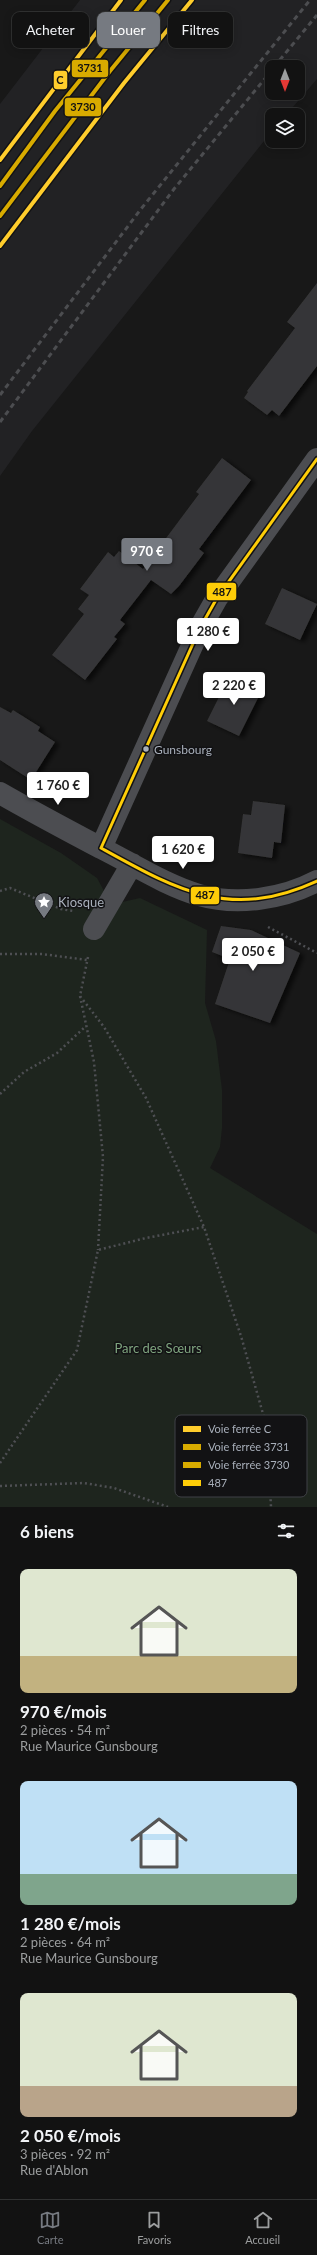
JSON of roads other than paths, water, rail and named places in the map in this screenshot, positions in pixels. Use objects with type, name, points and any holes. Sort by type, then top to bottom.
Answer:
[{"type":"street","points":[[101,848],[200,628],[217,598],[317,459]]},
{"type":"street","points":[[0,793],[132,864],[185,890],[200,895],[226,900],[251,900],[280,895],[317,881]]},
{"type":"street","points":[[99,922],[132,864]]},
{"type":"railway","points":[[0,395],[141,209],[310,0]]},
{"type":"railway","points":[[280,60],[317,15]]},
{"type":"railway","points":[[0,422],[174,189],[265,78]]},
{"type":"rail line","name":"C","points":[[0,160],[121,0]]},
{"type":"rail line","name":"3731","points":[[0,186],[55,111],[145,0]]},
{"type":"rail line","name":"3730","points":[[0,216],[110,71],[168,0]]},
{"type":"rail line","name":"C","points":[[0,246],[124,83],[192,0]]},
{"type":"place","name":"Gunsbourg","points":[[146,749]]},
{"type":"place","name":"Kiosque","points":[[44,919]]},
{"type":"park label","name":"Parc des Sœurs","points":[[158,1348]]}]
